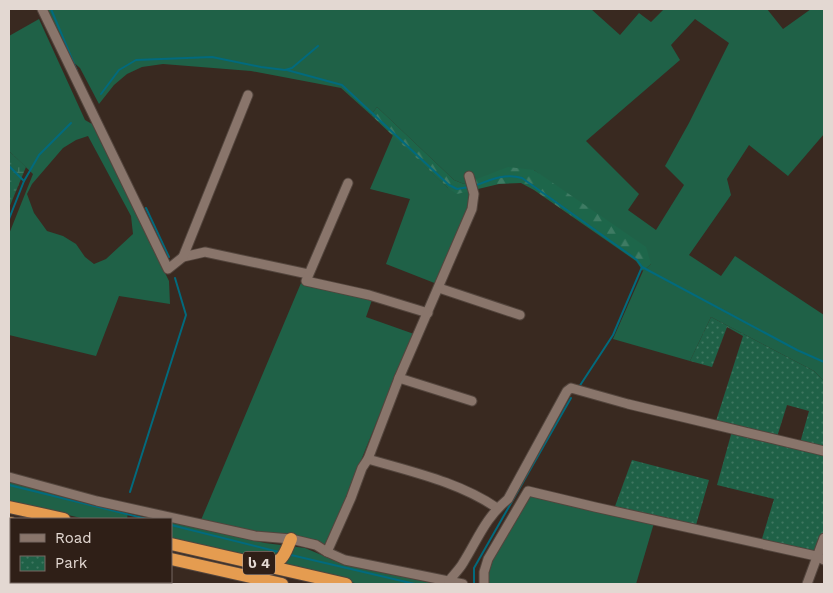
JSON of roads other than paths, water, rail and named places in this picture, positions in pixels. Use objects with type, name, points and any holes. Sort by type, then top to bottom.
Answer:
[{"type":"highway","points":[[9,507],[59,518]]},
{"type":"highway","name":"ს 4","points":[[172,544],[346,584]]},
{"type":"highway","points":[[265,565],[279,561],[288,547]]},
{"type":"highway","points":[[288,547],[292,568],[298,572]]},
{"type":"highway","name":"ს 4","points":[[172,559],[282,584]]},
{"type":"street","points":[[42,9],[168,269],[183,257],[205,252],[308,274]]},
{"type":"street","points":[[183,257],[248,95]]},
{"type":"street","points":[[327,552],[362,468],[368,459],[399,378],[472,209],[474,194],[469,176]]},
{"type":"street","points":[[348,183],[306,281],[428,313]]},
{"type":"street","points":[[439,288],[520,315]]},
{"type":"street","points":[[399,378],[472,402]]},
{"type":"street","points":[[449,581],[462,564],[484,525],[497,508],[508,499],[567,391],[571,388],[628,404],[824,451]]},
{"type":"street","points":[[368,459],[444,482],[480,496],[497,508]]},
{"type":"street","points":[[9,477],[106,503],[256,536],[288,547],[316,545],[345,560],[463,584]]},
{"type":"street","points":[[484,584],[484,572],[488,560],[528,490],[820,558]]},
{"type":"street","points":[[807,584],[820,558],[824,538]]},
{"type":"waterway","points":[[51,9],[77,71]]},
{"type":"waterway","points":[[101,94],[119,70],[136,60],[212,57],[285,70],[292,68],[318,46]]},
{"type":"waterway","points":[[287,70],[342,85],[449,185],[457,189],[469,187]]},
{"type":"waterway","points":[[9,219],[24,181],[39,155],[71,123]]},
{"type":"waterway","points":[[9,166],[24,181]]},
{"type":"waterway","points":[[477,185],[505,176],[522,178],[637,260],[642,267]]},
{"type":"waterway","points":[[146,208],[169,257]]},
{"type":"waterway","points":[[579,387],[613,335],[642,267],[797,350],[824,362]]},
{"type":"waterway","points":[[130,492],[186,315],[175,278]]},
{"type":"waterway","points":[[474,584],[474,568],[571,398]]},
{"type":"waterway","points":[[9,485],[143,518]]},
{"type":"waterway","points":[[172,525],[279,552]]},
{"type":"waterway","points":[[291,555],[415,584]]}]
